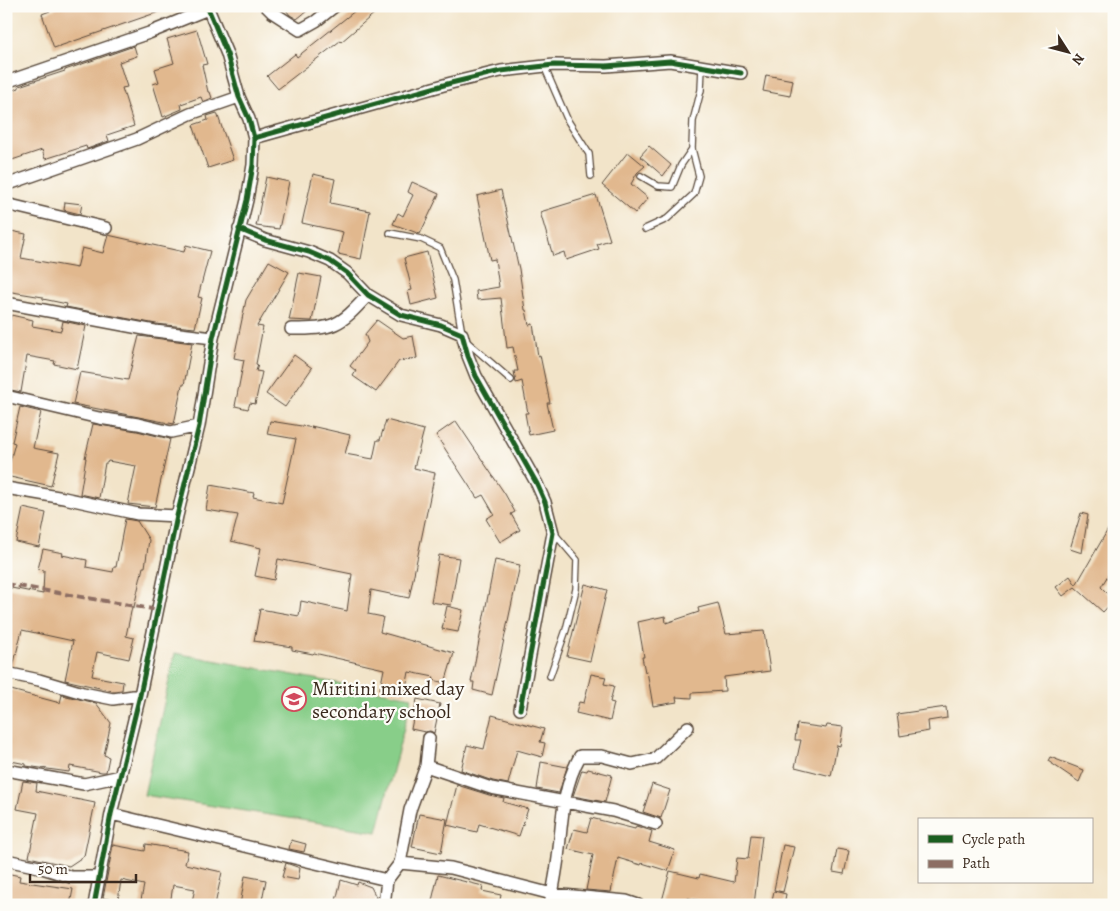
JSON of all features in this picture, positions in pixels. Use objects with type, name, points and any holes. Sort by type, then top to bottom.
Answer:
[{"type":"street","points":[[266,6],[300,30],[335,6]]},
{"type":"street","points":[[6,82],[149,34],[207,8],[226,54],[254,138],[250,182],[213,338],[199,426],[177,516],[140,695],[111,814],[94,905]]},
{"type":"street","points":[[254,138],[451,83],[501,71],[544,66],[606,66],[670,61],[741,73]]},
{"type":"street","points":[[6,185],[137,139],[190,114],[239,97]]},
{"type":"street","points":[[6,204],[106,228]]},
{"type":"street","points":[[239,229],[265,240],[309,252],[330,261],[347,273],[368,295],[402,315],[441,325],[463,336],[476,376],[537,484],[545,502],[553,533],[520,709]]},
{"type":"street","points":[[291,329],[328,327],[349,316],[368,295]]},
{"type":"street","points":[[6,303],[155,331],[213,338]]},
{"type":"street","points":[[6,396],[99,418],[138,424],[171,432],[199,426]]},
{"type":"street","points":[[6,488],[138,514],[177,516]]},
{"type":"street","points":[[6,673],[112,699],[140,695]]},
{"type":"street","points":[[551,899],[558,859],[563,802],[572,770],[580,756],[602,756],[632,764],[655,759],[688,727]]},
{"type":"street","points":[[384,905],[386,880],[400,862],[410,810],[426,766],[429,738]]},
{"type":"street","points":[[426,766],[491,788],[613,811],[656,824]]},
{"type":"street","points":[[6,770],[84,784],[121,776]]},
{"type":"street","points":[[111,814],[386,880]]},
{"type":"street","points":[[6,860],[39,867],[71,877],[99,877]]},
{"type":"street","points":[[400,862],[451,868],[551,899],[626,901],[638,905]]},
{"type":"lane","points":[[544,66],[568,121],[589,154],[591,176]]},
{"type":"lane","points":[[645,229],[667,219],[694,194],[699,176],[692,149],[692,121],[701,90],[702,66]]},
{"type":"lane","points":[[641,176],[658,186],[672,187],[681,165],[692,149]]},
{"type":"lane","points":[[390,233],[421,238],[440,248],[453,280],[463,336],[511,380]]},
{"type":"lane","points":[[550,676],[566,630],[576,589],[577,560],[553,533]]},
{"type":"green space","points":[[175,653],[412,697],[377,832],[144,795]]},
{"type":"building","points":[[63,6],[170,6],[170,8],[54,48],[42,14]]},
{"type":"building","points":[[283,6],[313,6],[297,19],[290,15]]},
{"type":"building","points":[[361,6],[383,6],[341,42],[278,89],[267,76],[295,54],[297,57]]},
{"type":"building","points":[[197,30],[207,64],[202,65],[208,92],[210,92],[212,98],[203,102],[201,97],[181,104],[182,109],[163,117],[153,84],[159,82],[155,69],[174,63],[167,39]]},
{"type":"building","points":[[134,46],[137,56],[119,62],[127,87],[122,88],[134,126],[107,135],[109,141],[87,149],[86,146],[45,159],[42,150],[6,162],[6,92]]},
{"type":"building","points":[[766,75],[793,80],[790,96],[763,91]]},
{"type":"building","points":[[217,113],[233,160],[208,168],[193,125],[208,120],[207,116]]},
{"type":"building","points":[[649,146],[671,165],[663,176],[640,156]]},
{"type":"building","points":[[628,152],[645,166],[637,173],[631,184],[648,198],[635,213],[602,185]]},
{"type":"building","points":[[313,174],[335,179],[330,203],[370,211],[361,259],[338,254],[343,232],[302,223]]},
{"type":"building","points":[[266,177],[289,182],[279,229],[256,226]]},
{"type":"building","points":[[412,182],[439,194],[420,234],[393,224],[398,213],[403,216],[413,195],[408,192]]},
{"type":"building","points":[[501,190],[519,269],[525,310],[529,325],[533,324],[538,356],[540,355],[550,403],[547,403],[553,430],[529,435],[525,413],[528,413],[522,381],[516,383],[514,371],[518,371],[513,347],[507,348],[501,298],[477,300],[476,291],[499,287],[495,259],[490,260],[477,196]]},
{"type":"building","points":[[596,195],[610,240],[597,244],[599,249],[566,260],[564,252],[553,256],[540,212]]},
{"type":"building","points":[[65,202],[82,204],[80,214],[64,210]]},
{"type":"building","points":[[6,230],[26,234],[21,258],[77,268],[82,248],[103,253],[108,235],[184,252],[186,245],[210,251],[198,297],[202,298],[195,328],[156,324],[66,307],[67,304],[43,299],[43,297],[6,291]]},
{"type":"building","points":[[427,252],[438,298],[411,305],[408,291],[412,290],[404,258]]},
{"type":"building","points":[[269,261],[289,272],[257,326],[263,327],[256,371],[262,372],[255,404],[250,403],[248,409],[235,406],[244,360],[234,358],[246,300]]},
{"type":"building","points":[[299,273],[321,277],[312,321],[289,320]]},
{"type":"building","points":[[11,315],[33,320],[32,326],[61,331],[63,321],[86,326],[77,369],[54,364],[55,361],[27,356],[21,392],[6,389],[6,337]]},
{"type":"building","points":[[377,320],[403,338],[413,336],[417,358],[399,361],[376,392],[353,376],[356,371],[350,366],[368,342],[365,334]]},
{"type":"building","points":[[139,336],[192,343],[174,424],[73,404],[80,372],[128,380]]},
{"type":"building","points":[[294,355],[312,368],[285,407],[266,394]]},
{"type":"building","points":[[20,407],[41,412],[33,448],[59,453],[51,486],[6,476],[15,443],[12,442]]},
{"type":"building","points":[[386,420],[424,430],[414,468],[435,473],[409,598],[371,590],[368,614],[383,617],[380,632],[454,653],[445,683],[433,680],[434,677],[409,672],[405,693],[380,689],[384,669],[314,653],[292,650],[292,647],[254,641],[260,609],[299,616],[301,601],[347,611],[352,574],[278,559],[274,580],[255,576],[261,548],[231,541],[238,515],[206,510],[210,485],[254,493],[253,497],[282,503],[296,439],[267,434],[270,421],[314,428],[311,426],[350,435],[345,454],[373,459],[377,440],[380,440]]},
{"type":"building","points":[[456,421],[515,512],[511,514],[520,530],[500,542],[486,519],[494,514],[483,495],[477,498],[436,435]]},
{"type":"building","points":[[93,424],[137,431],[170,439],[155,507],[128,504],[136,466],[108,461],[105,463],[99,498],[80,494],[85,458]]},
{"type":"building","points":[[23,508],[46,513],[39,547],[16,542]]},
{"type":"building","points":[[1081,513],[1088,515],[1082,553],[1070,549]]},
{"type":"building","points":[[125,519],[137,521],[149,540],[145,567],[143,567],[126,636],[134,638],[129,659],[97,652],[92,676],[123,682],[122,690],[113,691],[65,680],[73,641],[22,630],[13,667],[6,666],[6,587],[43,594],[44,570],[38,569],[43,549],[87,560],[86,567],[113,572],[114,567],[116,567]]},
{"type":"building","points":[[1114,519],[1114,565],[1101,587],[1114,600],[1103,612],[1075,587],[1063,596],[1056,587],[1070,576],[1076,585]]},
{"type":"building","points":[[439,555],[459,558],[451,605],[431,602]]},
{"type":"building","points":[[495,560],[520,565],[492,695],[473,690],[474,682],[471,682]]},
{"type":"building","points":[[585,584],[607,590],[590,661],[567,656]]},
{"type":"building","points":[[718,603],[726,634],[764,631],[770,671],[724,677],[725,691],[692,693],[692,698],[676,697],[677,702],[653,706],[647,671],[645,672],[642,657],[644,657],[638,622],[665,616],[666,623],[699,612],[698,608]]},
{"type":"building","points":[[447,606],[463,610],[458,632],[442,629]]},
{"type":"building","points":[[591,674],[606,677],[604,684],[614,686],[610,702],[614,703],[610,721],[576,713],[579,702],[584,703]]},
{"type":"building","points":[[11,690],[60,703],[62,695],[96,703],[111,723],[104,755],[109,757],[106,772],[70,766],[69,772],[26,766],[26,764],[6,760],[6,708]]},
{"type":"building","points":[[417,699],[440,704],[434,733],[411,729]]},
{"type":"building","points":[[946,707],[947,718],[928,721],[929,731],[900,736],[897,714]]},
{"type":"building","points":[[492,715],[544,729],[540,742],[545,743],[542,757],[517,750],[508,784],[461,770],[467,745],[484,749]]},
{"type":"building","points":[[797,724],[826,728],[827,725],[843,727],[840,746],[837,745],[831,776],[795,767],[801,740],[795,740]]},
{"type":"building","points":[[1050,757],[1084,770],[1079,782],[1048,761]]},
{"type":"building","points":[[541,762],[567,767],[559,793],[537,789]]},
{"type":"building","points":[[588,769],[612,775],[605,802],[573,796],[582,770],[587,771]]},
{"type":"building","points":[[23,781],[37,783],[36,791],[95,803],[84,856],[69,866],[29,857],[38,813],[17,809]]},
{"type":"building","points":[[652,784],[670,790],[661,818],[643,812]]},
{"type":"building","points":[[457,785],[504,798],[503,802],[528,809],[519,836],[479,824],[477,832],[447,825]]},
{"type":"building","points":[[419,814],[447,819],[441,853],[412,847]]},
{"type":"building","points":[[591,818],[635,829],[636,826],[652,831],[649,842],[675,850],[668,871],[618,858],[611,892],[586,890],[593,855],[568,849],[574,829],[587,832]]},
{"type":"building","points":[[751,835],[762,836],[754,905],[717,905],[688,898],[686,905],[675,905],[662,901],[670,871],[699,878],[700,874],[734,882],[737,858],[748,859]]},
{"type":"building","points":[[291,840],[306,844],[304,852],[289,849]]},
{"type":"building","points":[[146,844],[188,851],[185,864],[222,872],[215,905],[191,905],[195,889],[173,885],[170,905],[140,905],[144,885],[121,880],[118,901],[103,898],[113,845],[145,851]]},
{"type":"building","points":[[783,845],[794,847],[783,892],[774,890]]},
{"type":"building","points":[[837,849],[849,851],[844,874],[833,872]]},
{"type":"building","points":[[286,863],[300,868],[298,880],[282,877]]},
{"type":"building","points":[[6,873],[20,876],[19,881],[73,889],[70,905],[6,905]]},
{"type":"building","points":[[438,875],[483,886],[482,891],[501,895],[499,905],[431,905]]},
{"type":"building","points":[[245,876],[266,880],[261,905],[240,905]]},
{"type":"building","points":[[341,880],[357,885],[358,882],[371,887],[376,897],[374,905],[335,905]]},
{"type":"building","points":[[774,891],[786,894],[784,905],[771,905]]},
{"type":"marked path","points":[[6,584],[158,610]]},
{"type":"cycle path","points":[[94,905],[111,814],[140,695],[177,516],[199,426],[213,338],[247,200],[253,165],[254,138],[249,119],[239,97],[227,54],[207,6]]},
{"type":"cycle path","points":[[254,138],[451,83],[501,71],[554,65],[606,66],[670,61],[741,73]]},
{"type":"cycle path","points":[[239,229],[265,240],[309,252],[330,261],[347,273],[368,295],[401,315],[441,325],[462,334],[476,376],[537,484],[545,502],[553,533],[520,709]]},
{"type":"place","name":"Miritini mixed day secondary school","points":[[294,699]]}]
